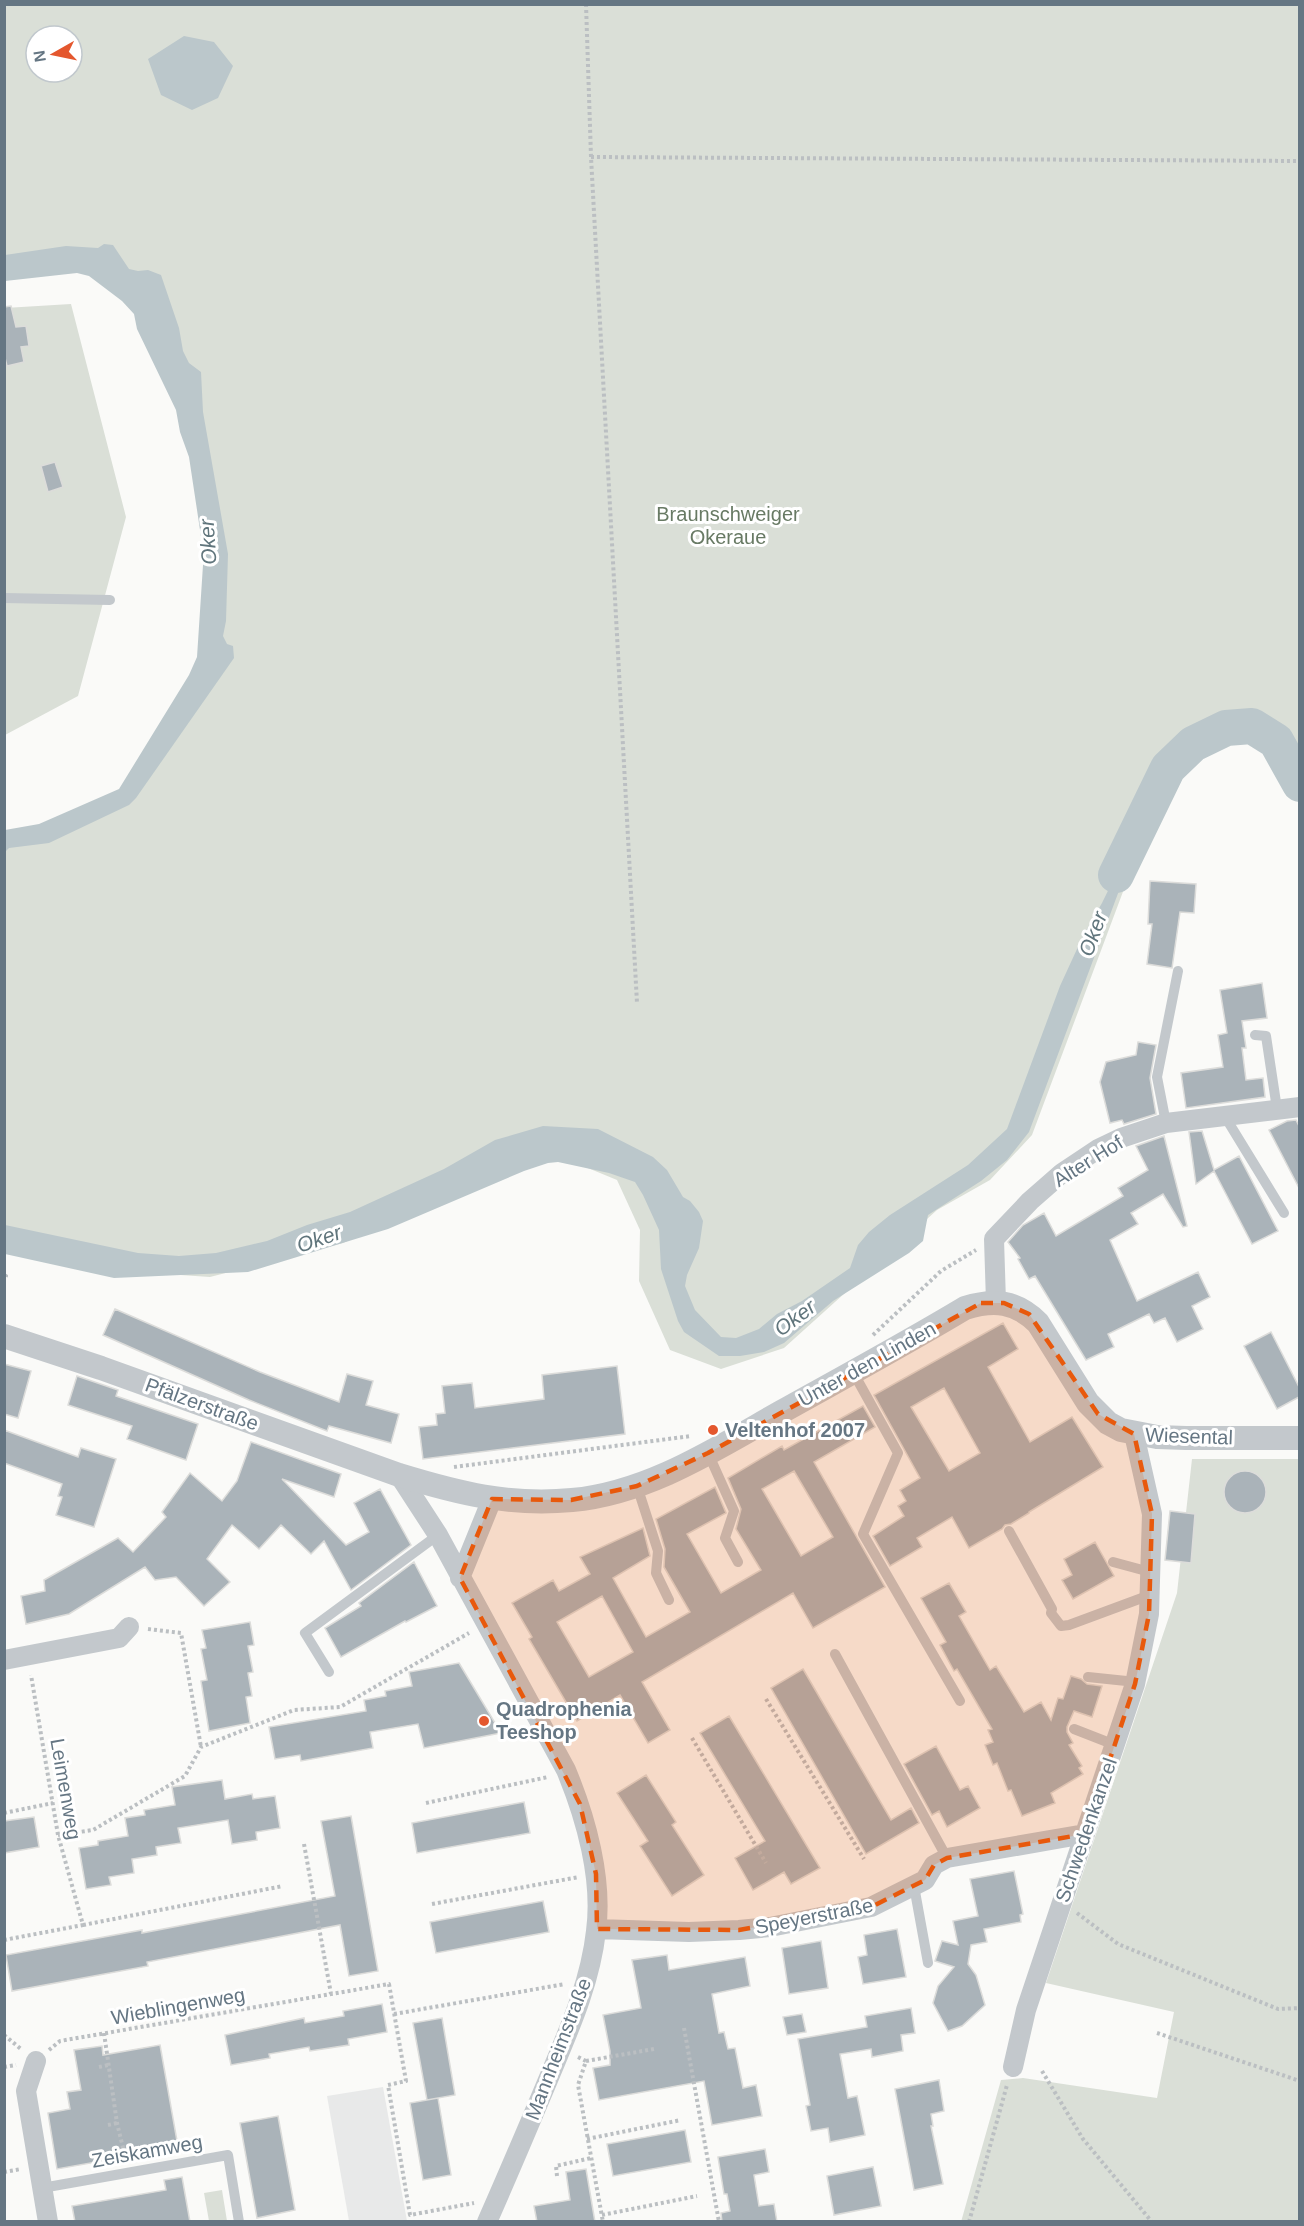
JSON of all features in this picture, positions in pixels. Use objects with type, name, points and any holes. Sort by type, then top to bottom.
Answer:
[{"type":"street","name":"Alter Hof","points":[[994,1239],[1030,1201],[1082,1160],[1122,1138],[1166,1123],[1299,1107]]},
{"type":"street","points":[[994,1239],[996,1302]]},
{"type":"street","name":"Unter den Linden","points":[[399,1475],[492,1499],[525,1502],[602,1496],[637,1486],[703,1442],[853,1372],[965,1308],[981,1303],[996,1302],[1016,1306],[1029,1314]]},
{"type":"street","name":"Wiesental","points":[[1029,1314],[1046,1333],[1077,1388],[1108,1423],[1134,1434],[1186,1438],[1299,1438]]},
{"type":"street","name":"Pfälzerstraße","points":[[4,1336],[101,1368],[399,1475]]},
{"type":"street","name":"Schwedenkanzel","points":[[1012,2067],[1026,2010],[1061,1901],[1136,1682],[1149,1614],[1152,1514],[1134,1434]]},
{"type":"street","name":"Mannheimstraße","points":[[399,1475],[438,1535],[566,1770],[580,1804],[596,1874],[597,1929],[587,1980],[562,2047],[487,2222]]},
{"type":"street","points":[[460,1578],[492,1499]]},
{"type":"street","points":[[4,1660],[119,1638],[129,1627]]},
{"type":"street","points":[[947,1858],[1085,1834]]},
{"type":"street","name":"Speyerstraße","points":[[597,1929],[700,1932],[770,1927],[871,1907],[925,1880],[934,1865],[947,1858]]},
{"type":"street","points":[[36,2061],[26,2091],[48,2222]]},
{"type":"lane","points":[[4,598],[110,600]]},
{"type":"lane","points":[[1166,1123],[1157,1077],[1178,971]]},
{"type":"lane","points":[[1255,1035],[1266,1036],[1277,1109]]},
{"type":"lane","points":[[1224,1116],[1284,1213]]},
{"type":"lane","points":[[853,1372],[898,1453],[863,1534],[960,1701]]},
{"type":"lane","points":[[703,1442],[735,1511],[725,1538],[738,1562]]},
{"type":"lane","points":[[637,1486],[658,1551],[656,1573],[669,1600]]},
{"type":"lane","points":[[1009,1531],[1052,1609],[1051,1613],[1061,1626],[1070,1625],[1150,1595]]},
{"type":"lane","points":[[329,1672],[305,1633],[438,1535]]},
{"type":"lane","points":[[1113,1562],[1150,1572]]},
{"type":"lane","points":[[835,1653],[947,1858]]},
{"type":"lane","points":[[1088,1677],[1136,1682]]},
{"type":"lane","points":[[1074,1729],[1115,1745]]},
{"type":"lane","points":[[914,1886],[928,1963]]},
{"type":"lane","name":"Zeiskamweg","points":[[42,2188],[228,2155],[239,2222]]},
{"type":"path","points":[[586,4],[591,157],[637,1003]]},
{"type":"path","points":[[591,157],[1299,161]]},
{"type":"path","points":[[869,1338],[941,1271],[994,1239]]},
{"type":"path","points":[[4,1275],[6,1276],[4,1280]]},
{"type":"path","points":[[445,1468],[688,1437],[703,1442]]},
{"type":"path","points":[[201,1747],[294,1710],[340,1707],[485,1624]]},
{"type":"path","points":[[58,1835],[93,1830],[185,1776],[201,1747],[181,1633],[129,1627]]},
{"type":"path","name":"Leimenweg","points":[[27,1656],[58,1835],[83,1925]]},
{"type":"path","points":[[766,1699],[864,1859]]},
{"type":"path","points":[[692,1738],[766,1863]]},
{"type":"path","points":[[426,1803],[541,1780],[566,1770]]},
{"type":"path","points":[[4,1813],[53,1803]]},
{"type":"path","points":[[304,1844],[331,1995]]},
{"type":"path","points":[[432,1904],[596,1874]]},
{"type":"path","points":[[4,1940],[283,1886]]},
{"type":"path","points":[[1061,1901],[1118,1944],[1278,2009],[1299,2008]]},
{"type":"path","points":[[394,2014],[587,1980]]},
{"type":"path","name":"Wieblingenweg","points":[[36,2061],[60,2042],[389,1984],[405,2081],[387,2085],[411,2215],[498,2199]]},
{"type":"path","points":[[684,2028],[719,2222]]},
{"type":"path","points":[[1157,2033],[1299,2081]]},
{"type":"path","points":[[104,2034],[117,2123],[129,2173]]},
{"type":"path","points":[[562,2047],[586,2061],[654,2049]]},
{"type":"path","points":[[586,2061],[578,2085],[603,2222]]},
{"type":"path","points":[[99,2067],[108,2065]]},
{"type":"path","points":[[969,2222],[1012,2067]]},
{"type":"path","points":[[1042,2071],[1083,2139],[1152,2222]]},
{"type":"path","points":[[588,2139],[681,2120]]},
{"type":"path","points":[[108,2125],[117,2123]]},
{"type":"path","points":[[557,2176],[556,2166],[591,2158]]},
{"type":"path","points":[[602,2215],[697,2196]]},
{"type":"highlighted area","points":[[981,1303],[1004,1303],[1029,1314],[1098,1414],[1134,1434],[1152,1514],[1149,1614],[1135,1684],[1085,1834],[947,1858],[934,1865],[925,1880],[871,1907],[739,1930],[597,1929],[596,1874],[580,1804],[460,1578],[492,1499],[571,1500],[637,1486],[708,1453]]},
{"type":"shaded area","points":[[383,2087],[407,2221],[349,2221],[327,2096]]},
{"type":"green space","name":"Braunschweiger Okeraue","points":[[4,5],[1299,5],[1299,791],[1273,747],[1252,733],[1199,747],[1124,889],[1032,1135],[990,1180],[937,1210],[784,1348],[721,1369],[670,1350],[639,1281],[640,1230],[617,1180],[549,1152],[343,1243],[210,1277],[136,1272],[5,1253],[5,834],[40,829],[120,793],[202,663],[209,545],[186,422],[141,306],[88,263],[5,279]]},
{"type":"green space","points":[[71,304],[126,517],[78,696],[5,735],[5,308]]},
{"type":"green space","points":[[1192,1459],[1299,1459],[1299,2221],[961,2222],[1001,2080],[1023,2078],[1157,2098],[1174,2012],[1046,1983],[1177,1593]]},
{"type":"green space","points":[[222,2190],[227,2221],[209,2221],[204,2193]]},
{"type":"water","points":[[184,36],[214,42],[233,66],[218,98],[192,110],[161,95],[148,59]]},
{"type":"water","points":[[104,244],[113,245],[129,269],[148,270],[161,275],[179,328],[183,351],[189,363],[201,372],[203,412],[228,554],[226,621],[223,636],[227,644],[233,646],[234,658],[129,805],[49,843],[9,848],[5,852],[5,830],[39,824],[119,789],[189,675],[197,657],[203,565],[202,543],[189,457],[180,432],[176,410],[137,329],[134,314],[122,301],[89,276],[77,273],[5,281],[5,255],[66,246],[98,248]]},
{"type":"water","points":[[1168,768],[1120,888],[1029,1132],[1007,1160],[981,1181],[928,1215],[923,1241],[909,1253],[833,1301],[784,1343],[764,1352],[740,1356],[719,1356],[684,1332],[678,1321],[661,1269],[659,1230],[635,1182],[609,1173],[558,1162],[524,1171],[388,1229],[248,1272],[114,1278],[5,1254],[5,1225],[138,1253],[179,1256],[216,1253],[267,1241],[307,1225],[350,1212],[444,1169],[495,1140],[543,1126],[598,1129],[653,1157],[667,1170],[683,1197],[690,1201],[699,1212],[703,1221],[699,1248],[687,1275],[685,1286],[695,1310],[721,1337],[736,1338],[759,1329],[777,1314],[802,1301],[850,1268],[858,1245],[869,1232],[890,1215],[968,1165],[1007,1129],[1060,986]]},
{"type":"building","points":[[11,306],[16,327],[26,326],[29,346],[21,347],[24,362],[7,366],[4,354],[4,307]]},
{"type":"building","points":[[55,462],[63,487],[48,492],[41,466]]},
{"type":"building","points":[[1150,881],[1196,884],[1194,913],[1180,912],[1172,968],[1147,964],[1152,924],[1148,924]]},
{"type":"building","points":[[1262,983],[1267,1018],[1242,1021],[1246,1048],[1242,1048],[1246,1080],[1263,1078],[1265,1097],[1186,1108],[1181,1073],[1223,1067],[1218,1035],[1227,1033],[1220,990]]},
{"type":"building","points":[[1138,1042],[1156,1045],[1150,1078],[1156,1114],[1124,1124],[1122,1120],[1110,1123],[1100,1082],[1106,1062],[1136,1055]]},
{"type":"building","points":[[1296,1120],[1299,1126],[1299,1188],[1269,1130],[1287,1121]]},
{"type":"building","points":[[1202,1131],[1214,1170],[1239,1156],[1278,1231],[1252,1244],[1214,1171],[1196,1184],[1189,1132]]},
{"type":"building","points":[[1164,1136],[1187,1226],[1183,1227],[1163,1194],[1131,1213],[1138,1224],[1110,1240],[1137,1301],[1198,1272],[1210,1297],[1192,1306],[1203,1329],[1177,1342],[1165,1318],[1154,1323],[1149,1314],[1108,1334],[1114,1347],[1086,1360],[1035,1276],[1029,1279],[1018,1259],[1020,1258],[1008,1242],[1023,1225],[1044,1213],[1056,1236],[1123,1196],[1118,1188],[1148,1170],[1136,1146]]},
{"type":"building","points":[[115,1309],[260,1372],[339,1402],[347,1374],[373,1381],[366,1405],[399,1414],[391,1443],[329,1426],[327,1431],[249,1400],[103,1335]]},
{"type":"building","points":[[1003,1323],[1018,1349],[988,1367],[1030,1442],[1072,1417],[1103,1467],[969,1548],[952,1517],[917,1538],[922,1547],[890,1566],[873,1536],[904,1516],[898,1506],[906,1501],[900,1490],[920,1478],[874,1395]],"holes":[[[944,1388],[980,1453],[949,1471],[911,1407]]]},
{"type":"building","points":[[1271,1332],[1299,1387],[1299,1397],[1277,1409],[1244,1346]]},
{"type":"building","points":[[4,1364],[31,1371],[18,1418],[4,1414]]},
{"type":"building","points":[[617,1366],[625,1434],[423,1459],[419,1427],[437,1425],[436,1414],[445,1413],[442,1386],[472,1383],[475,1408],[544,1399],[542,1375]]},
{"type":"building","points":[[77,1376],[118,1390],[116,1396],[198,1424],[186,1460],[127,1439],[132,1426],[68,1405]]},
{"type":"building","points":[[863,1406],[875,1427],[814,1462],[885,1587],[813,1628],[793,1593],[642,1682],[670,1730],[648,1743],[620,1695],[577,1721],[529,1639],[532,1637],[512,1603],[553,1580],[559,1591],[590,1574],[580,1557],[643,1528],[650,1556],[613,1578],[646,1637],[690,1612],[664,1567],[665,1549],[656,1519],[715,1487],[726,1513],[687,1534],[721,1593],[761,1570],[736,1529],[741,1509],[728,1478],[782,1446],[784,1450]],"holes":[[[794,1471],[833,1537],[801,1556],[762,1489]],[[602,1596],[633,1652],[589,1677],[557,1622]]]},
{"type":"building","points":[[4,1430],[78,1457],[81,1448],[116,1459],[94,1527],[56,1515],[62,1497],[58,1496],[62,1484],[4,1463]]},
{"type":"building","points":[[251,1442],[341,1474],[334,1497],[282,1479],[346,1545],[369,1532],[354,1503],[380,1489],[411,1545],[351,1590],[324,1541],[311,1554],[281,1525],[259,1549],[232,1525],[207,1559],[230,1582],[204,1606],[176,1577],[155,1580],[145,1567],[69,1614],[26,1624],[21,1596],[45,1591],[44,1580],[118,1538],[133,1552],[166,1517],[162,1512],[190,1473],[222,1501],[237,1481]]},
{"type":"building","points":[[1245,1471],[1260,1477],[1266,1492],[1260,1507],[1245,1513],[1230,1507],[1224,1492],[1230,1477]]},
{"type":"building","points":[[1170,1511],[1195,1514],[1191,1563],[1165,1560]]},
{"type":"building","points":[[1095,1542],[1114,1576],[1073,1599],[1062,1580],[1072,1575],[1064,1559]]},
{"type":"building","points":[[414,1562],[437,1606],[341,1657],[325,1628],[361,1606],[359,1603]]},
{"type":"building","points":[[949,1583],[966,1612],[959,1616],[990,1670],[996,1666],[1024,1712],[1041,1702],[1051,1720],[1058,1698],[1063,1699],[1071,1676],[1087,1684],[1102,1686],[1092,1717],[1074,1711],[1067,1727],[1073,1743],[1069,1745],[1082,1766],[1079,1768],[1083,1774],[1051,1793],[1055,1803],[1022,1816],[1011,1790],[1008,1791],[997,1763],[993,1765],[985,1745],[993,1742],[988,1730],[992,1729],[957,1669],[954,1671],[940,1645],[946,1642],[921,1598]]},
{"type":"building","points":[[250,1622],[254,1645],[248,1646],[253,1672],[248,1673],[252,1696],[246,1697],[250,1723],[209,1731],[201,1681],[207,1680],[201,1649],[206,1648],[202,1630]]},
{"type":"building","points":[[459,1663],[501,1733],[424,1748],[418,1724],[370,1732],[373,1748],[301,1761],[300,1755],[275,1759],[269,1727],[366,1711],[364,1700],[386,1696],[385,1691],[412,1686],[409,1672]]},
{"type":"building","points":[[803,1669],[891,1820],[911,1808],[919,1823],[866,1854],[771,1688]]},
{"type":"building","points":[[729,1716],[820,1868],[791,1884],[784,1872],[753,1890],[735,1858],[765,1841],[700,1733]]},
{"type":"building","points":[[936,1746],[960,1790],[968,1786],[980,1808],[947,1827],[939,1811],[932,1815],[904,1764]]},
{"type":"building","points":[[646,1775],[676,1822],[672,1825],[704,1875],[672,1896],[640,1846],[648,1841],[617,1793]]},
{"type":"building","points":[[222,1780],[225,1799],[252,1794],[253,1799],[275,1796],[280,1828],[256,1832],[257,1840],[232,1844],[228,1820],[178,1828],[181,1843],[156,1847],[157,1855],[132,1859],[134,1873],[109,1877],[111,1885],[86,1889],[79,1848],[98,1845],[98,1841],[128,1836],[125,1818],[145,1815],[144,1810],[175,1805],[172,1787]]},
{"type":"building","points":[[524,1802],[530,1833],[417,1853],[412,1823]]},
{"type":"building","points":[[351,1816],[378,1971],[349,1976],[340,1925],[147,1962],[148,1966],[12,1991],[6,1955],[142,1930],[142,1933],[335,1896],[321,1821]]},
{"type":"building","points":[[34,1817],[39,1847],[4,1853],[4,1821]]},
{"type":"building","points":[[1014,1871],[1023,1914],[1020,1915],[1021,1922],[984,1929],[987,1942],[971,1945],[968,1964],[976,1975],[985,2005],[962,2026],[948,2031],[933,2003],[938,1986],[954,1967],[935,1961],[942,1941],[958,1945],[953,1921],[978,1916],[970,1879]]},
{"type":"building","points":[[543,1901],[549,1932],[436,1953],[430,1922]]},
{"type":"building","points":[[897,1929],[906,1977],[863,1984],[858,1957],[867,1955],[864,1935]]},
{"type":"building","points":[[821,1941],[828,1988],[789,1994],[782,1948]]},
{"type":"building","points":[[667,1955],[669,1970],[745,1957],[750,1986],[712,1994],[719,2033],[724,2032],[728,2049],[735,2048],[743,2088],[756,2085],[762,2116],[712,2125],[704,2081],[599,2100],[593,2068],[610,2065],[610,2051],[603,2015],[641,2008],[632,1960]]},
{"type":"building","points":[[382,2004],[387,2032],[348,2039],[349,2045],[310,2051],[309,2047],[269,2054],[270,2058],[231,2065],[225,2035],[304,2018],[305,2023],[344,2016],[343,2011]]},
{"type":"building","points":[[911,2008],[915,2033],[901,2035],[903,2051],[872,2057],[871,2049],[840,2054],[848,2098],[857,2096],[865,2135],[830,2142],[828,2128],[811,2131],[806,2106],[810,2105],[798,2039],[867,2027],[865,2016]]},
{"type":"building","points":[[802,2014],[806,2032],[787,2035],[783,2017]]},
{"type":"building","points":[[442,2018],[455,2095],[427,2100],[413,2023]]},
{"type":"building","points":[[160,2045],[177,2141],[118,2151],[119,2158],[57,2169],[48,2113],[70,2109],[67,2092],[81,2090],[74,2050],[102,2046],[103,2055]]},
{"type":"building","points":[[939,2080],[944,2111],[931,2114],[933,2126],[931,2126],[943,2184],[914,2190],[895,2089]]},
{"type":"building","points":[[438,2098],[451,2175],[423,2180],[410,2103]]},
{"type":"building","points":[[278,2116],[295,2210],[257,2218],[240,2123]]},
{"type":"building","points":[[685,2130],[691,2162],[613,2176],[607,2144]]},
{"type":"building","points":[[765,2149],[769,2172],[754,2175],[759,2206],[774,2204],[777,2222],[722,2222],[721,2213],[730,2211],[727,2194],[724,2194],[718,2157]]},
{"type":"building","points":[[873,2167],[881,2206],[834,2215],[827,2176]]},
{"type":"building","points":[[586,2169],[595,2222],[537,2222],[534,2206],[570,2200],[566,2172]]},
{"type":"building","points":[[182,2177],[190,2222],[75,2222],[72,2206],[166,2190],[164,2180]]},
{"type":"waterway","name":"Oker","points":[[1116,875],[1168,768],[1193,744],[1226,728],[1252,726],[1276,741],[1300,784]]},
{"type":"place","name":"Veltenhof 2007","points":[[713,1430]]},
{"type":"place","name":"Quadrophenia Teeshop","points":[[484,1721]]}]
